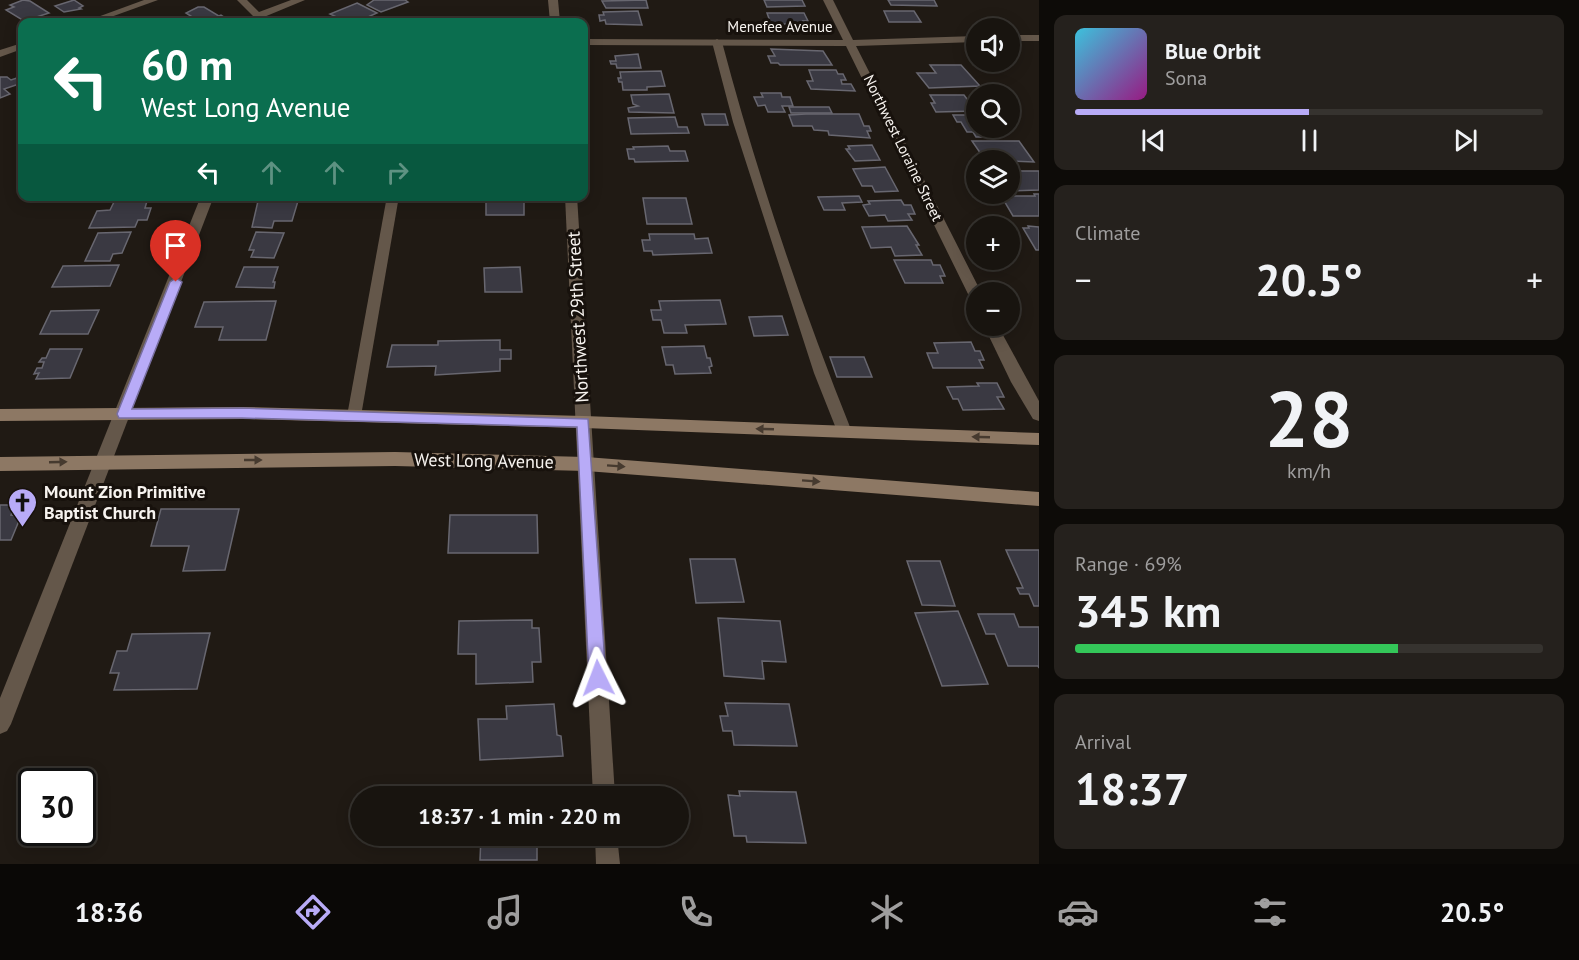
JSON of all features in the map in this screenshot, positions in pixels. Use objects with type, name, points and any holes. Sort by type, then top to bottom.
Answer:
[{"type":"main road","points":[[0,415],[242,413],[584,422],[1039,439]]},
{"type":"main road","name":"West Long Avenue","points":[[0,465],[104,460],[395,459],[586,464],[1039,499]]},
{"type":"street","points":[[101,18],[153,0]]},
{"type":"street","points":[[242,0],[260,18]]},
{"type":"street","points":[[263,18],[300,0]]},
{"type":"street","points":[[553,0],[555,18]]},
{"type":"street","name":"Northwest Loraine Street","points":[[828,0],[969,282]]},
{"type":"street","points":[[1020,38],[1039,38]]},
{"type":"street","name":"Menefee Avenue","points":[[588,42],[851,43],[966,39]]},
{"type":"street","points":[[0,54],[18,47]]},
{"type":"street","points":[[0,724],[152,345],[206,201]]},
{"type":"street","name":"Northwest 29th Street","points":[[571,201],[603,786]]},
{"type":"street","points":[[996,336],[1039,415]]},
{"type":"street","points":[[607,846],[608,864]]},
{"type":"lane","points":[[717,42],[738,122],[820,374],[844,432]]},
{"type":"lane","points":[[354,416],[392,201]]},
{"type":"building","points":[[23,0],[30,1],[49,13],[33,18],[19,18],[6,10],[14,7],[10,5]]},
{"type":"building","points":[[74,0],[83,6],[79,8],[81,9],[64,12],[55,6]]},
{"type":"building","points":[[374,0],[405,0],[408,2],[381,12],[367,5]]},
{"type":"building","points":[[646,0],[648,8],[606,8],[602,1]]},
{"type":"building","points":[[764,0],[802,0],[805,6],[767,7]]},
{"type":"building","points":[[888,0],[934,0],[937,6],[891,5]]},
{"type":"building","points":[[357,3],[377,13],[366,18],[339,18],[330,14]]},
{"type":"building","points":[[198,7],[204,7],[219,16],[194,18],[186,13]]},
{"type":"building","points":[[638,11],[642,25],[606,24],[605,20],[600,21],[599,15],[604,15],[603,12]]},
{"type":"building","points":[[884,11],[914,11],[921,22],[889,22]]},
{"type":"building","points":[[767,13],[804,13],[808,21],[803,21],[805,24],[771,24]]},
{"type":"building","points":[[771,49],[823,51],[832,65],[771,63],[768,56],[775,56]]},
{"type":"building","points":[[638,54],[641,68],[617,68],[616,64],[611,64],[610,61],[616,61],[615,56]]},
{"type":"building","points":[[930,65],[961,65],[978,84],[929,88],[917,73],[936,73]]},
{"type":"building","points":[[809,70],[836,70],[838,74],[843,74],[846,80],[841,80],[842,84],[851,84],[855,91],[811,89],[807,81],[813,81]]},
{"type":"building","points":[[661,71],[665,86],[647,87],[647,90],[623,90],[622,82],[619,82],[618,78],[621,78],[620,72]]},
{"type":"building","points":[[0,77],[7,77],[11,80],[18,78],[18,84],[4,89],[10,94],[0,98]]},
{"type":"building","points":[[761,93],[781,93],[782,97],[790,97],[793,106],[782,106],[785,112],[768,112],[765,105],[758,106],[754,97],[763,97]]},
{"type":"building","points":[[669,94],[674,113],[629,112],[628,108],[638,106],[633,104],[631,95]]},
{"type":"building","points":[[930,95],[964,95],[966,111],[936,112],[931,103],[935,103]]},
{"type":"building","points":[[789,107],[829,107],[832,113],[791,113]]},
{"type":"building","points":[[702,114],[725,114],[728,125],[705,125]]},
{"type":"building","points":[[859,114],[864,126],[869,126],[871,131],[867,131],[870,138],[829,135],[828,131],[814,130],[812,126],[793,126],[789,115]]},
{"type":"building","points":[[953,115],[966,115],[966,130],[961,122],[957,122]]},
{"type":"building","points":[[675,117],[678,127],[687,127],[689,133],[631,134],[628,118]]},
{"type":"building","points":[[972,141],[1019,141],[1034,162],[1020,161],[1020,150],[978,150]]},
{"type":"building","points":[[872,145],[880,160],[855,161],[846,149],[850,149],[848,146]]},
{"type":"building","points":[[668,146],[670,151],[685,151],[688,161],[635,162],[634,159],[629,159],[627,149],[634,149],[633,147]]},
{"type":"building","points":[[885,167],[898,191],[875,192],[872,186],[862,186],[853,169]]},
{"type":"building","points":[[1020,171],[1039,171],[1039,190],[1020,191]]},
{"type":"building","points":[[1034,194],[1039,194],[1039,216],[1013,216],[1006,204],[1020,204],[1020,196],[1035,196]]},
{"type":"building","points":[[859,196],[862,202],[842,203],[845,210],[824,210],[818,197]]},
{"type":"building","points":[[643,198],[686,198],[692,224],[647,224]]},
{"type":"building","points":[[901,200],[904,205],[911,205],[915,214],[908,214],[912,220],[888,221],[885,215],[869,216],[863,205],[870,204],[868,201]]},
{"type":"building","points":[[147,201],[145,208],[151,208],[147,220],[138,220],[135,227],[89,228],[97,211],[110,210],[114,202]]},
{"type":"building","points":[[258,201],[298,201],[292,221],[274,221],[272,228],[252,227]]},
{"type":"building","points":[[486,201],[524,201],[524,215],[486,215]]},
{"type":"building","points":[[907,226],[919,245],[916,245],[922,255],[895,256],[891,247],[871,248],[862,227]]},
{"type":"building","points":[[1028,226],[1039,227],[1039,250],[1036,250],[1023,228],[1029,228]]},
{"type":"building","points":[[131,232],[122,253],[113,254],[110,261],[85,261],[98,233]]},
{"type":"building","points":[[256,232],[284,233],[274,258],[251,257],[254,250],[249,250]]},
{"type":"building","points":[[649,234],[694,234],[695,239],[708,238],[712,253],[653,255],[652,251],[644,251],[642,240],[650,240]]},
{"type":"building","points":[[894,260],[931,260],[933,265],[940,265],[945,276],[940,276],[943,283],[905,283]]},
{"type":"building","points":[[119,265],[110,286],[52,287],[63,266]]},
{"type":"building","points":[[244,267],[278,267],[273,282],[275,282],[274,288],[236,287]]},
{"type":"building","points":[[520,267],[522,292],[485,292],[484,268]]},
{"type":"building","points":[[720,300],[726,324],[685,325],[687,333],[664,333],[661,320],[653,320],[651,310],[661,310],[659,301]]},
{"type":"building","points":[[276,301],[266,340],[219,340],[223,327],[195,327],[204,302]]},
{"type":"building","points":[[99,310],[88,334],[40,334],[51,311]]},
{"type":"building","points":[[782,316],[788,335],[754,336],[749,317]]},
{"type":"building","points":[[500,340],[500,350],[511,350],[511,359],[500,359],[500,371],[435,375],[436,366],[387,367],[392,345],[438,345],[438,341]]},
{"type":"building","points":[[971,342],[975,351],[980,351],[984,360],[979,360],[983,368],[933,368],[927,353],[938,353],[934,343]]},
{"type":"building","points":[[704,346],[707,358],[710,358],[711,373],[675,374],[673,365],[666,365],[662,347]]},
{"type":"building","points":[[50,349],[82,349],[70,378],[36,379],[39,373],[34,374],[37,368],[42,368],[44,362],[39,362],[42,358],[46,358]]},
{"type":"building","points":[[830,357],[864,357],[872,377],[837,377]]},
{"type":"building","points":[[977,383],[997,383],[1004,397],[997,397],[1004,409],[963,410],[958,399],[953,399],[947,387],[979,386]]},
{"type":"building","points":[[0,505],[15,505],[11,515],[21,516],[11,540],[0,540]]},
{"type":"building","points":[[161,509],[239,509],[225,570],[183,571],[189,546],[151,546]]},
{"type":"building","points":[[450,515],[537,515],[538,553],[448,553]]},
{"type":"building","points":[[1006,550],[1039,550],[1039,606],[1034,606],[1029,594],[1020,594],[1017,588],[1023,588]]},
{"type":"building","points":[[690,559],[735,559],[744,602],[696,603]]},
{"type":"building","points":[[907,561],[940,561],[955,606],[922,605]]},
{"type":"building","points":[[958,611],[988,684],[942,686],[915,613]]},
{"type":"building","points":[[978,614],[1014,614],[1019,627],[1039,627],[1039,668],[1038,666],[1008,666],[995,634],[986,634]]},
{"type":"building","points":[[718,618],[780,621],[786,662],[762,661],[764,679],[724,676]]},
{"type":"building","points":[[532,620],[532,628],[539,628],[541,662],[532,662],[533,682],[476,684],[476,654],[458,654],[459,621]]},
{"type":"building","points":[[210,633],[197,689],[114,690],[119,673],[110,673],[117,651],[127,651],[132,634]]},
{"type":"building","points":[[725,703],[789,704],[797,746],[734,745],[732,731],[723,731],[720,716],[728,716]]},
{"type":"building","points":[[554,704],[557,735],[561,736],[563,756],[480,760],[478,719],[507,719],[506,706]]},
{"type":"building","points":[[739,791],[796,792],[806,843],[747,842],[746,836],[734,836],[728,795],[740,796]]},
{"type":"building","points":[[481,846],[537,846],[537,860],[480,860]]},
{"type":"place","name":"Mount Zion Primitive Baptist Church","points":[[23,528]]},
{"type":"route","points":[[176,282],[123,414],[242,413],[584,422],[598,678]]}]
